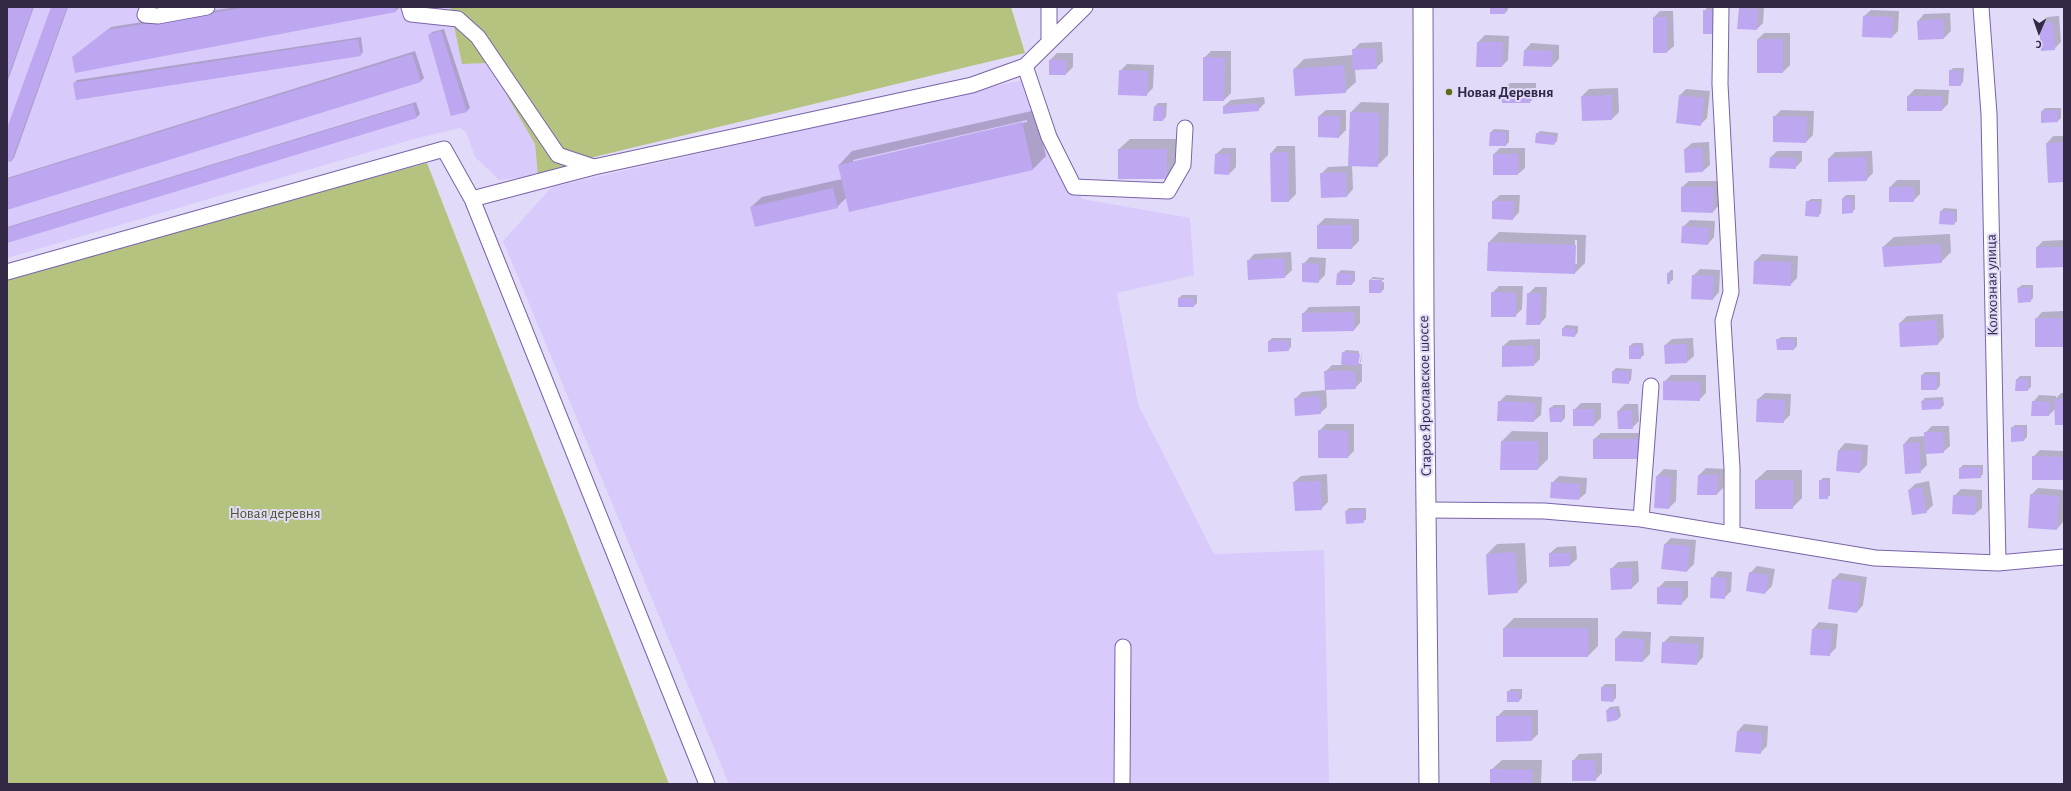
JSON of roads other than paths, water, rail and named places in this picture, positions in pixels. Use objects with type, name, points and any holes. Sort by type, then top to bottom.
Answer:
[{"type":"main road","name":"Старое Ярославское шоссе","points":[[1423,7],[1429,784]]},
{"type":"street","points":[[148,7],[146,15],[158,16],[207,7]]},
{"type":"street","points":[[410,7],[411,14],[458,19],[478,37],[558,155],[594,167]]},
{"type":"street","points":[[1049,7],[1049,41]]},
{"type":"street","points":[[472,198],[594,167],[972,85],[1025,66],[1085,7]]},
{"type":"street","points":[[1721,7],[1720,84],[1731,292],[1723,321],[1732,468],[1732,533]]},
{"type":"street","name":"Колхозная улица","points":[[1981,7],[1989,114],[1998,563]]},
{"type":"street","points":[[1025,66],[1050,137],[1074,187],[1168,191],[1183,165],[1185,128]]},
{"type":"street","points":[[7,272],[444,149],[472,198],[707,784]]},
{"type":"street","points":[[1642,519],[1651,386]]},
{"type":"street","points":[[1427,510],[1544,511],[1642,519],[1875,558],[1998,563],[2064,557]]},
{"type":"street","points":[[1122,784],[1123,647]]},
{"type":"place","name":"Новая Деревня","points":[[1449,92]]},
{"type":"park label","name":"Новая деревня","points":[[275,513]]}]
